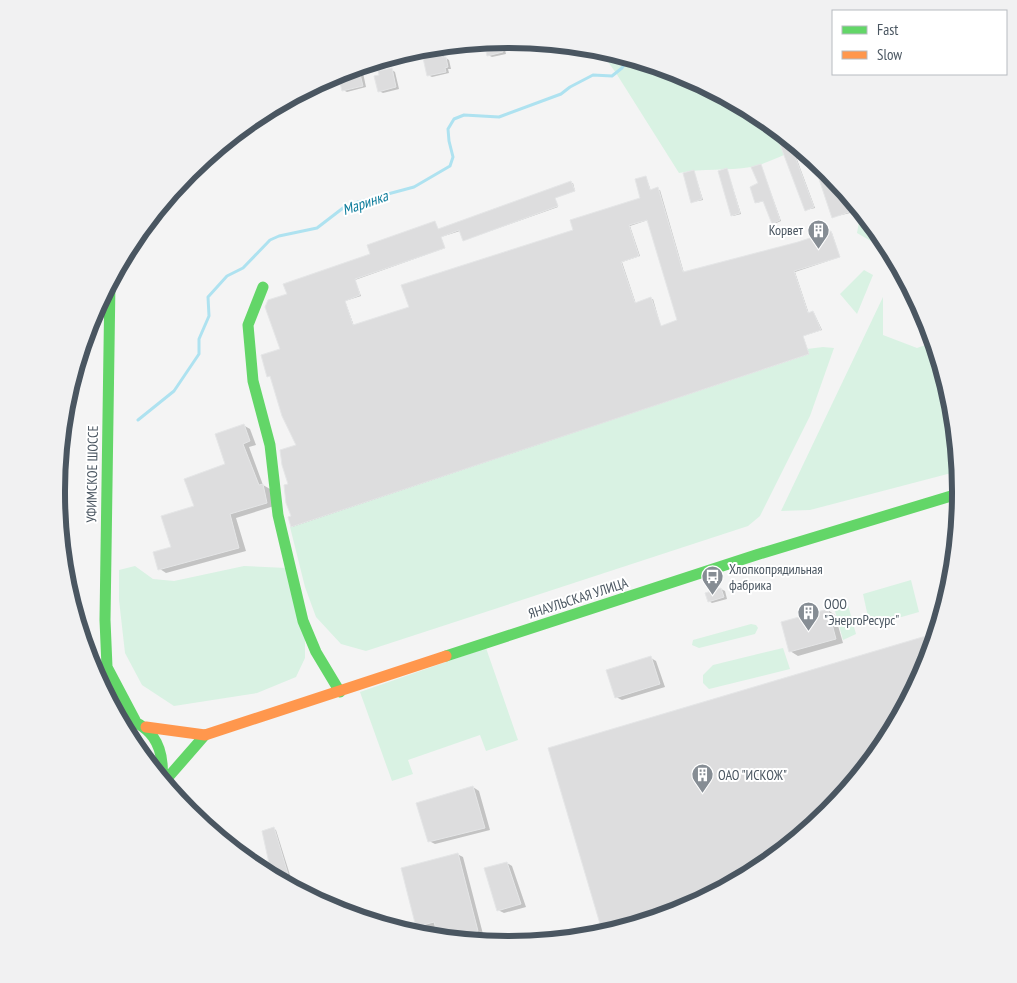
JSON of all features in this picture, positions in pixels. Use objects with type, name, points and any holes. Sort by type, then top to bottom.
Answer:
[{"type":"main road","points":[[263,288],[248,325],[253,381],[270,445],[278,515],[303,621],[316,652],[340,692]]},
{"type":"main road","name":"УФИМСКОЕ ШОССЕ","points":[[107,667],[105,620],[110,295]]},
{"type":"main road","name":"ЯНАУЛЬСКАЯ УЛИЦА","points":[[205,735],[756,555],[952,496]]},
{"type":"main road","points":[[104,674],[107,667]]},
{"type":"main road","points":[[107,667],[135,720]]},
{"type":"main road","points":[[126,717],[146,727],[158,744],[164,765],[164,771]]},
{"type":"main road","points":[[146,727],[205,735]]},
{"type":"main road","points":[[168,776],[205,735]]},
{"type":"green space","points":[[606,59],[651,71],[705,93],[731,107],[778,138],[784,155],[751,167],[679,173]]},
{"type":"green space","points":[[859,219],[878,245],[857,233]]},
{"type":"green space","points":[[864,270],[873,275],[857,314],[840,294]]},
{"type":"green space","points":[[883,297],[883,335],[917,348],[927,344],[944,405],[949,434],[952,473],[810,510],[781,511]]},
{"type":"green space","points":[[834,348],[810,416],[760,516],[748,526],[366,651],[341,644],[316,617],[305,587],[290,527],[809,354],[807,349]]},
{"type":"green space","points":[[135,566],[153,579],[174,581],[244,566],[287,568],[305,635],[305,658],[296,677],[257,693],[174,706],[142,685],[125,653],[119,600],[119,570]]},
{"type":"green space","points":[[911,580],[919,612],[870,626],[863,594]]},
{"type":"green space","points":[[846,598],[856,634],[843,640],[833,604]]},
{"type":"green space","points":[[751,624],[756,625],[758,628],[755,634],[699,648],[692,645],[693,640]]},
{"type":"green space","points":[[486,648],[518,740],[486,751],[480,735],[408,760],[413,774],[392,781],[360,692]]},
{"type":"green space","points":[[783,648],[790,669],[709,689],[703,683],[703,675],[713,665]]},
{"type":"building","points":[[485,48],[502,48],[503,52],[487,56]]},
{"type":"building","points":[[442,54],[442,57],[446,57],[448,67],[445,68],[446,72],[427,76],[423,58]]},
{"type":"building","points":[[392,68],[396,87],[378,92],[374,76],[379,75],[378,71]]},
{"type":"building","points":[[360,73],[363,86],[342,91],[339,81]]},
{"type":"building","points":[[777,138],[793,151],[814,207],[805,211]]},
{"type":"building","points":[[761,164],[780,220],[772,224],[763,201],[755,203],[750,187],[758,183],[751,167]]},
{"type":"building","points":[[727,168],[740,213],[731,216],[718,171]]},
{"type":"building","points":[[694,170],[702,199],[691,203],[683,173]]},
{"type":"building","points":[[817,173],[846,204],[849,212],[832,218]]},
{"type":"building","points":[[646,176],[650,190],[658,187],[683,272],[798,242],[831,231],[840,257],[794,271],[808,313],[813,311],[821,330],[803,336],[809,354],[291,527],[288,517],[291,516],[286,503],[284,485],[288,484],[280,450],[296,445],[282,416],[270,376],[267,377],[261,355],[280,349],[265,307],[268,300],[287,294],[283,284],[370,254],[367,245],[435,221],[438,229],[571,181],[575,191],[555,198],[558,206],[463,241],[459,230],[441,237],[445,248],[355,279],[360,295],[345,301],[353,325],[409,307],[401,285],[573,230],[570,220],[640,198],[635,179]],"holes":[[[647,220],[677,320],[661,326],[651,297],[635,303],[621,262],[639,256],[629,225]]]},
{"type":"building","points":[[909,300],[920,324],[918,325]]},
{"type":"building","points":[[244,424],[250,441],[243,444],[259,485],[263,484],[267,503],[230,514],[239,548],[158,570],[153,552],[171,547],[161,516],[194,506],[184,479],[225,464],[215,434]]},
{"type":"building","points":[[721,588],[724,597],[708,602],[705,593]]},
{"type":"building","name":"ООО \"ЭнергоРесурс\"","points":[[828,609],[836,639],[789,652],[781,622]]},
{"type":"building","name":"ОАО \"ИСКОЖ\"","points":[[929,635],[907,688],[878,738],[861,762],[822,805],[779,844],[755,861],[705,890],[651,912],[601,926],[548,748]]},
{"type":"building","points":[[651,656],[660,684],[615,698],[606,670]]},
{"type":"building","points":[[473,786],[485,828],[428,842],[416,803]]},
{"type":"building","points":[[274,827],[288,874],[285,875],[270,866],[262,831]]},
{"type":"building","points":[[458,853],[478,931],[467,934],[436,929],[434,922],[416,925],[401,868]]},
{"type":"building","points":[[507,862],[521,904],[497,911],[484,868]]},
{"type":"waterway","name":"Маринка","points":[[138,420],[174,391],[199,354],[199,339],[209,316],[208,297],[227,276],[243,268],[270,240],[279,236],[317,228],[343,208],[414,187],[450,166],[453,157],[448,129],[454,119],[464,115],[499,117],[561,94],[593,75],[612,76],[625,64]]},
{"type":"traffic: fast","points":[[263,287],[248,325],[253,381],[270,445],[278,515],[303,621],[316,652],[340,692]]},
{"type":"traffic: fast","points":[[110,295],[105,620],[107,667],[135,720]]},
{"type":"traffic: fast","points":[[446,656],[756,555],[952,496]]},
{"type":"traffic: fast","points":[[126,717],[147,730],[153,737],[161,756],[162,769]]},
{"type":"traffic: fast","points":[[169,777],[205,735]]},
{"type":"traffic: slow","points":[[146,727],[205,735],[446,656]]},
{"type":"place","name":"Корвет","points":[[819,249]]},
{"type":"place","name":"Хлопкопрядильная фабрика","points":[[713,596]]},
{"type":"place","name":"ООО \"ЭнергоРесурс\"","points":[[808,631]]},
{"type":"place","name":"ОАО \"ИСКОЖ\"","points":[[702,794]]}]
